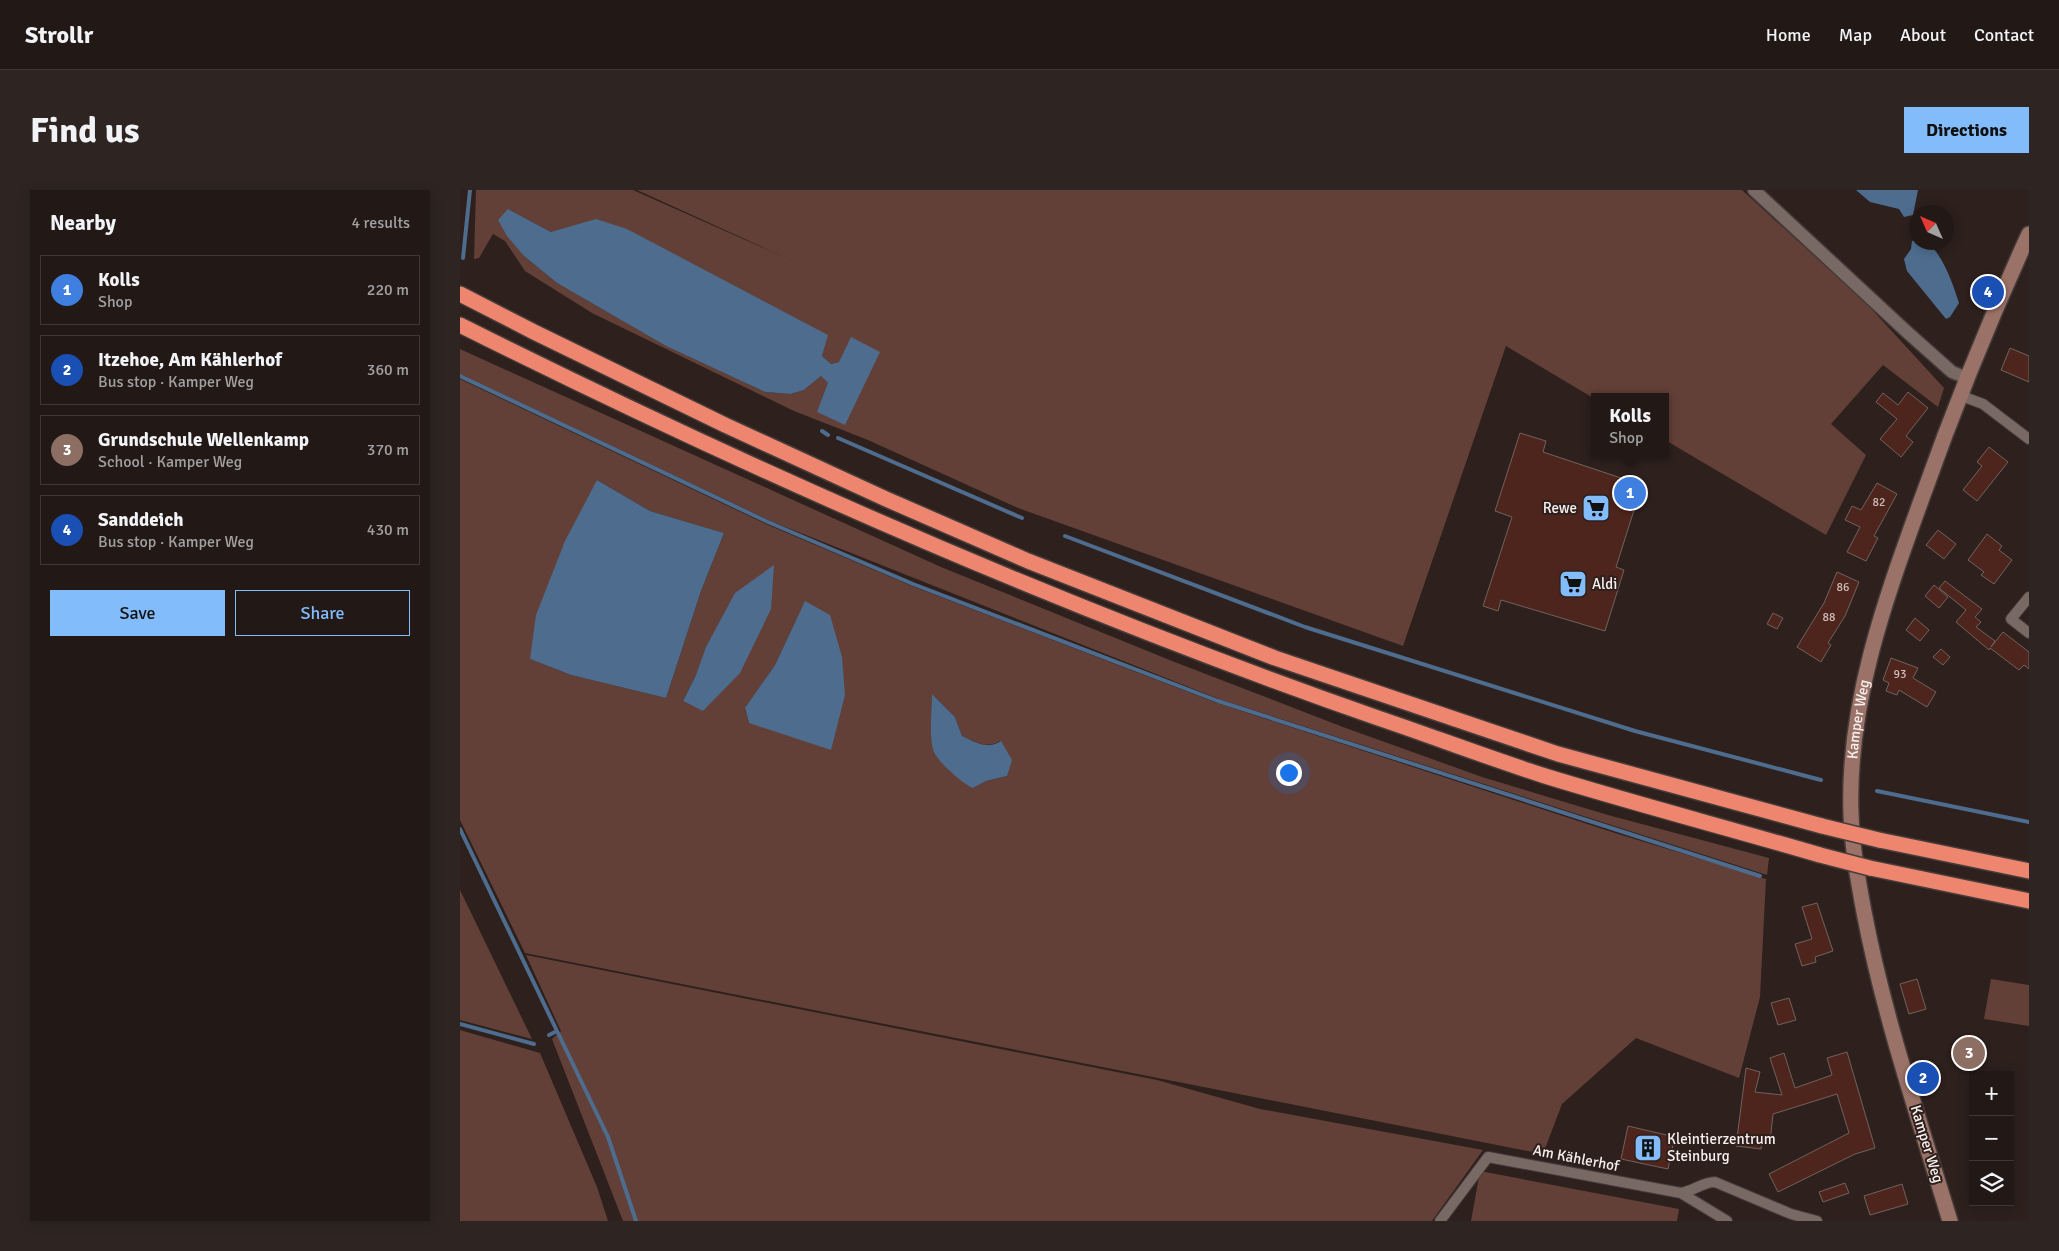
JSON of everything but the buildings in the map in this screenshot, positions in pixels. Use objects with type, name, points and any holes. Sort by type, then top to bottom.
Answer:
[{"type":"highway","points":[[460,294],[716,421],[886,499],[1028,561],[1256,651],[1558,754],[1822,826],[1879,840],[2029,871]]},
{"type":"highway","points":[[460,325],[698,440],[988,569],[1265,678],[1543,775],[1870,868],[2029,901]]},
{"type":"main road","name":"Kamper Weg","points":[[1950,1221],[1878,980],[1856,865],[1851,814],[1856,726],[1873,640],[1907,538],[1959,395],[1999,299],[2029,234]]},
{"type":"street","points":[[1754,190],[1952,372],[1967,378]]},
{"type":"street","points":[[1959,395],[1983,404],[2029,439]]},
{"type":"street","points":[[2029,597],[2011,619],[2029,633]]},
{"type":"street","name":"Am Kählerhof","points":[[1440,1221],[1488,1157],[1681,1193]]},
{"type":"street","points":[[1681,1193],[1692,1191],[1709,1182],[1715,1182],[1791,1214],[1818,1221]]},
{"type":"street","points":[[1681,1193],[1727,1221]]},
{"type":"shaded area","points":[[476,190],[633,190],[793,261],[637,190],[1742,190],[1866,303],[1944,388],[1938,407],[1883,365],[1831,424],[1866,455],[1826,535],[1669,442],[1669,393],[1591,393],[1591,397],[1506,346],[1403,646],[1018,508],[868,440],[794,411],[592,313],[525,271],[505,241],[493,234],[479,258],[474,259]],"holes":[[[508,209],[551,232],[626,229],[827,335],[822,356],[831,364],[839,362],[828,383],[821,376],[804,390],[792,394],[765,392],[666,346],[557,283],[524,256]]]},
{"type":"shaded area","points":[[460,349],[941,567],[1172,661],[1343,727],[1482,777],[1608,815],[1769,858],[1767,875],[1219,699],[773,522],[460,374]]},
{"type":"shaded area","points":[[460,379],[766,524],[912,586],[1217,703],[1615,833],[1766,879],[1760,997],[1739,1078],[1636,1038],[1562,1104],[1543,1154],[525,953],[460,820]],"holes":[[[597,480],[650,511],[724,533],[701,591],[666,698],[571,675],[530,659]],[[805,601],[749,723],[745,709],[775,665]],[[696,675],[704,711],[683,701]],[[933,695],[955,717],[962,736],[986,745],[1000,741],[1007,776],[986,781],[973,788]]]},
{"type":"shaded area","points":[[460,890],[532,1039],[460,1020]]},
{"type":"shaded area","points":[[526,955],[1157,1080],[1260,1109],[1483,1150],[1432,1221],[623,1221],[552,1039],[561,1031]]},
{"type":"shaded area","points":[[1991,979],[2029,985],[2029,1026],[1984,1019]]},
{"type":"shaded area","points":[[460,1030],[540,1053],[597,1187],[608,1221],[460,1221]]},
{"type":"shaded area","points":[[1480,1171],[1679,1209],[1677,1221],[1471,1221]]},
{"type":"water","points":[[1856,190],[1918,190],[1915,205],[1909,205],[1909,216],[1904,217],[1899,209],[1870,202]]},
{"type":"water","points":[[508,209],[551,232],[596,219],[627,229],[828,335],[822,356],[831,364],[839,362],[851,337],[880,352],[845,425],[817,412],[828,383],[821,376],[804,390],[791,394],[765,392],[666,346],[557,283],[524,256],[507,236],[498,220]]},
{"type":"water","points":[[1910,250],[1934,250],[1938,255],[1951,280],[1959,303],[1950,317],[1946,319],[1907,271],[1904,259]]},
{"type":"water","points":[[597,480],[650,511],[724,533],[701,591],[666,698],[571,675],[530,659],[536,615],[565,541]]},
{"type":"water","points":[[774,565],[771,609],[740,673],[703,711],[683,701],[696,675],[706,647],[735,593]]},
{"type":"water","points":[[805,601],[830,615],[842,657],[845,695],[831,750],[749,723],[745,708],[775,665]]},
{"type":"water","points":[[932,694],[955,717],[962,736],[986,745],[996,744],[1001,741],[1012,760],[1007,776],[986,781],[973,788],[956,777],[944,765],[933,749],[931,729]]},
{"type":"waterway","points":[[463,258],[470,190]]},
{"type":"waterway","points":[[460,376],[768,522],[913,584],[1218,701],[1760,876]]},
{"type":"waterway","points":[[822,431],[828,435]]},
{"type":"waterway","points":[[838,438],[1022,518]]},
{"type":"waterway","points":[[1065,536],[1305,627],[1635,731],[1821,780]]},
{"type":"waterway","points":[[1877,791],[2029,822]]},
{"type":"waterway","points":[[460,829],[557,1031],[549,1035]]},
{"type":"waterway","points":[[460,1024],[534,1044]]},
{"type":"waterway","points":[[557,1031],[608,1137],[636,1221]]},
{"type":"place","name":"Sanddeich","points":[[1988,292]]},
{"type":"place","name":"Kolls","points":[[1630,493]]},
{"type":"place","name":"Rewe","points":[[1596,508]]},
{"type":"place","name":"Aldi","points":[[1573,584]]},
{"type":"place","name":"Grundschule Wellenkamp","points":[[1969,1053]]},
{"type":"place","name":"Itzehoe, Am Kählerhof","points":[[1923,1078]]},
{"type":"place","name":"Kleintierzentrum Steinburg","points":[[1648,1148]]}]
